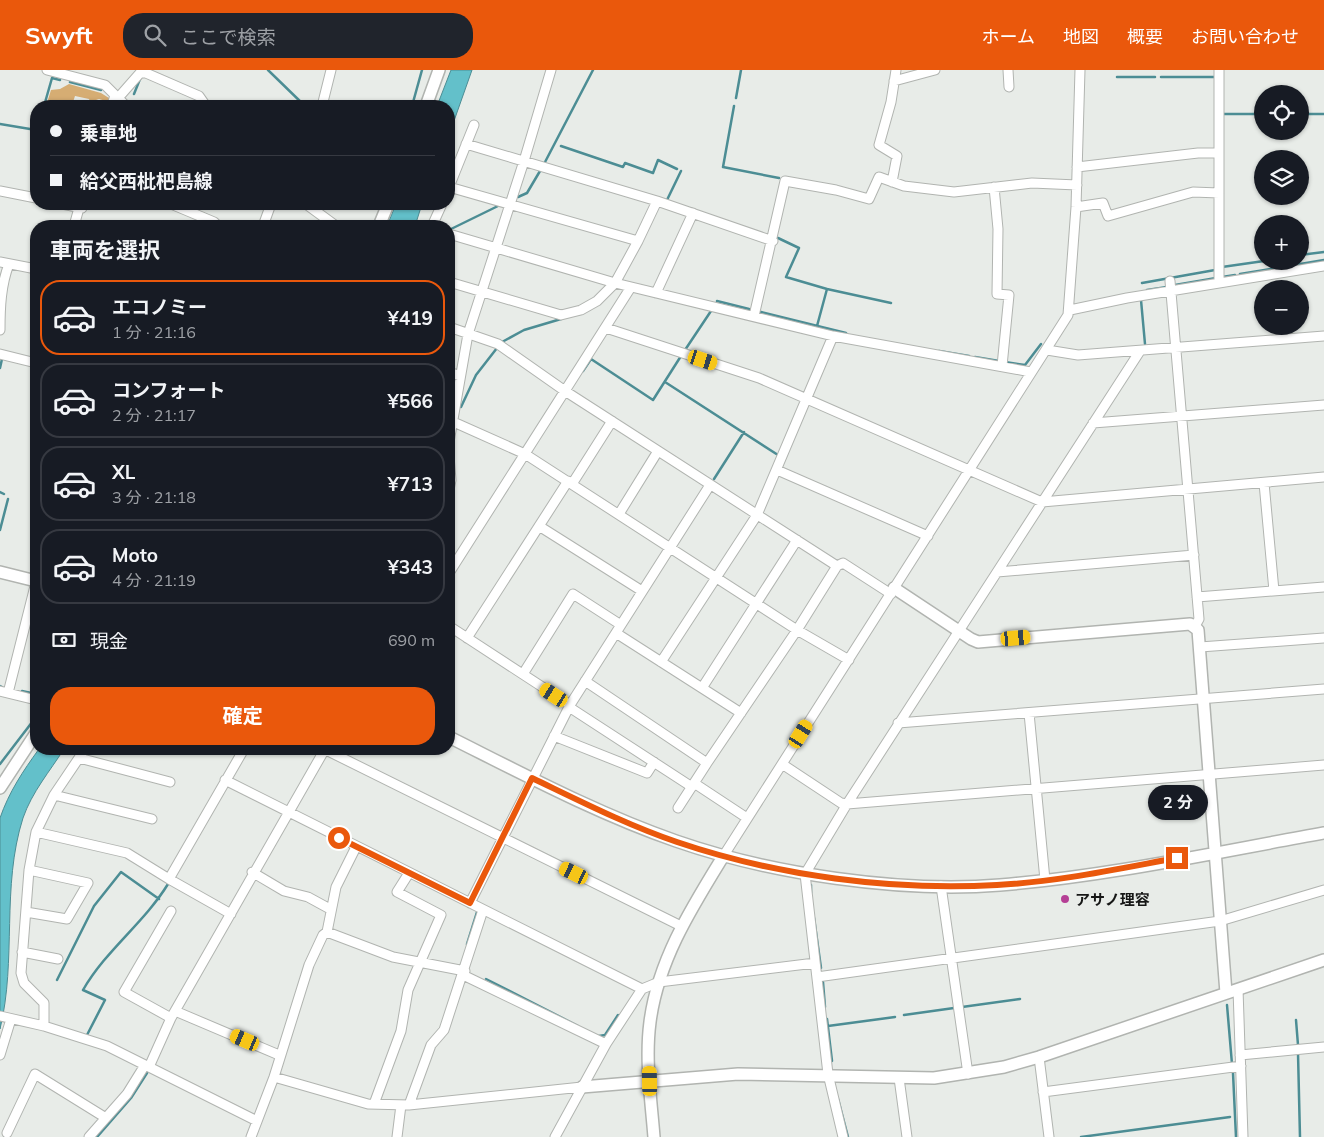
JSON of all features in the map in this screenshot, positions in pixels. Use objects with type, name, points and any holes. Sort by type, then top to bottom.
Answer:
[{"type":"street","points":[[48,70],[105,85],[121,100]]},
{"type":"street","points":[[324,100],[331,70]]},
{"type":"street","points":[[428,100],[439,70]]},
{"type":"street","points":[[455,400],[468,334],[524,161],[551,70]]},
{"type":"street","points":[[892,182],[897,156],[879,145],[891,102],[896,70]]},
{"type":"street","points":[[894,81],[935,70]]},
{"type":"street","points":[[1008,70],[1009,88]]},
{"type":"street","points":[[654,1137],[650,1081],[650,1024],[659,982],[681,926],[747,818],[970,472],[1070,310],[1076,207],[1080,70]]},
{"type":"street","points":[[1219,70],[1219,283]]},
{"type":"street","points":[[115,100],[140,73],[146,73],[199,96],[202,100]]},
{"type":"street","points":[[455,172],[474,125]]},
{"type":"street","points":[[466,144],[657,201],[773,241]]},
{"type":"street","points":[[1077,167],[1198,153],[1219,153]]},
{"type":"street","points":[[754,316],[773,241],[785,181],[836,190],[868,200],[879,177],[904,186],[954,192],[1032,183],[1076,185]]},
{"type":"street","points":[[994,187],[998,229],[998,294],[1010,295],[1002,366]]},
{"type":"street","points":[[455,189],[509,206],[638,241]]},
{"type":"street","points":[[0,192],[30,197]]},
{"type":"street","points":[[1076,207],[1103,204],[1108,216],[1193,192],[1219,193]]},
{"type":"street","points":[[455,284],[562,315],[581,310],[597,301],[614,283],[638,241],[657,201]]},
{"type":"street","points":[[185,210],[209,220]]},
{"type":"street","points":[[315,210],[328,220]]},
{"type":"street","points":[[656,293],[693,213]]},
{"type":"street","points":[[455,236],[614,283],[833,336],[1031,372]]},
{"type":"street","points":[[0,330],[0,301],[5,263],[30,268]]},
{"type":"street","points":[[1070,310],[1128,298],[1324,266]]},
{"type":"street","points":[[1170,281],[1199,619],[1194,626]]},
{"type":"street","points":[[455,564],[631,287]]},
{"type":"street","points":[[606,328],[759,378],[1042,502],[1324,478]]},
{"type":"street","points":[[455,329],[498,344],[565,391],[837,566]]},
{"type":"street","points":[[661,662],[756,515],[777,470],[833,336]]},
{"type":"street","points":[[1047,350],[1078,354],[1140,351],[1324,336]]},
{"type":"street","points":[[843,1137],[828,1074],[806,874],[898,723],[1140,351]]},
{"type":"street","points":[[0,354],[30,362]]},
{"type":"street","points":[[455,374],[460,376]]},
{"type":"street","points":[[1093,424],[1324,405]]},
{"type":"street","points":[[467,638],[539,526],[612,421]]},
{"type":"street","points":[[455,422],[525,454],[797,630],[848,660]]},
{"type":"street","points":[[619,514],[658,451]]},
{"type":"street","points":[[777,470],[928,536]]},
{"type":"street","points":[[1264,483],[1274,591]]},
{"type":"street","points":[[470,903],[570,706],[710,485]]},
{"type":"street","points":[[539,526],[642,591]]},
{"type":"street","points":[[702,688],[797,540]]},
{"type":"street","points":[[998,572],[1194,556]]},
{"type":"street","points":[[678,808],[797,630],[837,566],[843,562],[978,642],[1190,624],[1198,630],[1200,647],[1226,993]]},
{"type":"street","points":[[0,572],[30,580]]},
{"type":"street","points":[[1197,597],[1324,586]]},
{"type":"street","points":[[522,674],[573,594],[661,662],[741,714]]},
{"type":"street","points":[[30,606],[4,692],[30,698]]},
{"type":"street","points":[[26,622],[30,623]]},
{"type":"street","points":[[455,630],[654,762],[747,818]]},
{"type":"street","points":[[1200,647],[1324,638]]},
{"type":"street","points":[[585,681],[707,762]]},
{"type":"street","points":[[898,723],[1324,689]]},
{"type":"street","points":[[1030,713],[1045,880]]},
{"type":"street","points":[[554,736],[647,773],[654,762]]},
{"type":"street","points":[[455,740],[625,822],[678,842],[806,874],[882,883],[941,886],[998,885],[1045,880],[1324,833]]},
{"type":"street","points":[[0,788],[30,742]]},
{"type":"street","points":[[44,1026],[44,1003],[24,983],[21,973],[29,870],[36,832],[54,794],[81,755]]},
{"type":"street","points":[[169,879],[241,755]]},
{"type":"street","points":[[89,1137],[127,1094],[147,1066],[173,1014],[231,914],[252,872],[321,755]]},
{"type":"street","points":[[337,755],[681,926]]},
{"type":"street","points":[[79,758],[170,782]]},
{"type":"street","points":[[782,764],[841,803],[847,804],[1324,765]]},
{"type":"street","points":[[226,780],[356,847],[642,989]]},
{"type":"street","points":[[54,794],[152,819]]},
{"type":"street","points":[[36,832],[127,853],[231,914]]},
{"type":"street","points":[[251,1137],[274,1077],[279,1055],[309,965],[323,935],[327,932],[330,909],[336,887],[356,847]]},
{"type":"street","points":[[26,912],[67,919],[88,883],[29,870]]},
{"type":"street","points":[[252,872],[284,891],[308,897],[330,909]]},
{"type":"street","points":[[374,1104],[401,1031],[408,990],[441,915],[397,892],[409,873]]},
{"type":"street","points":[[941,886],[968,1074]]},
{"type":"street","points":[[817,977],[1220,921],[1324,890]]},
{"type":"street","points":[[397,1137],[405,1104],[431,1045],[444,1030],[483,910]]},
{"type":"street","points":[[171,912],[124,992],[173,1014],[279,1055]]},
{"type":"street","points":[[327,932],[393,957],[464,973],[606,1044]]},
{"type":"street","points":[[22,952],[58,959]]},
{"type":"street","points":[[274,1077],[343,1099],[374,1104],[405,1104],[738,1074],[828,1074],[934,1078],[1004,1067],[1038,1057],[1324,960]]},
{"type":"street","points":[[555,1137],[606,1044],[642,989],[659,982],[815,963]]},
{"type":"street","points":[[1238,989],[1244,1137]]},
{"type":"street","points":[[0,1055],[6,1018],[44,1026],[107,1046],[257,1121]]},
{"type":"street","points":[[1240,1055],[1324,1047]]},
{"type":"street","points":[[1038,1057],[1049,1137]]},
{"type":"street","points":[[1043,1092],[1241,1066]]},
{"type":"street","points":[[9,1136],[34,1074],[106,1118]]},
{"type":"street","points":[[899,1078],[907,1137]]},
{"type":"shaded area","points":[[69,84],[101,93],[109,98],[109,100],[89,100],[75,96],[74,100],[48,100],[51,90],[60,89]]},
{"type":"water","points":[[451,70],[472,70],[455,118],[455,100],[439,100]]},
{"type":"water","points":[[394,210],[420,210],[417,220],[389,220]]},
{"type":"water","points":[[34,755],[60,755],[31,799],[23,818],[16,844],[11,897],[8,977],[0,1029],[0,818],[27,765]]},
{"type":"waterway","points":[[268,70],[299,100]]},
{"type":"waterway","points":[[414,100],[422,70]]},
{"type":"waterway","points":[[544,164],[593,70]]},
{"type":"waterway","points":[[736,98],[741,70]]},
{"type":"waterway","points":[[1117,77],[1155,77]]},
{"type":"waterway","points":[[1161,77],[1216,77]]},
{"type":"waterway","points":[[46,100],[52,78],[60,80]]},
{"type":"waterway","points":[[134,94],[140,79]]},
{"type":"waterway","points":[[70,82],[101,90]]},
{"type":"waterway","points":[[734,106],[723,167],[779,178]]},
{"type":"waterway","points":[[1222,114],[1254,114]]},
{"type":"waterway","points":[[1309,114],[1324,114]]},
{"type":"waterway","points":[[0,124],[30,129]]},
{"type":"waterway","points":[[561,146],[623,167],[625,163],[653,173],[658,160],[677,169]]},
{"type":"waterway","points":[[518,197],[527,193],[540,171]]},
{"type":"waterway","points":[[669,201],[667,200],[681,171]]},
{"type":"waterway","points":[[455,227],[498,206]]},
{"type":"waterway","points":[[778,238],[799,248],[786,277],[827,289],[817,326]]},
{"type":"waterway","points":[[1309,254],[1324,252]]},
{"type":"waterway","points":[[1240,274],[1324,260]]},
{"type":"waterway","points":[[1222,267],[1254,262]]},
{"type":"waterway","points":[[1142,283],[1215,270]]},
{"type":"waterway","points":[[1222,277],[1235,275]]},
{"type":"waterway","points":[[1175,285],[1216,278]]},
{"type":"waterway","points":[[1147,290],[1167,287]]},
{"type":"waterway","points":[[827,289],[891,303]]},
{"type":"waterway","points":[[1141,300],[1145,344]]},
{"type":"waterway","points":[[717,301],[749,309]]},
{"type":"waterway","points":[[685,350],[711,311]]},
{"type":"waterway","points":[[761,312],[846,333]]},
{"type":"waterway","points":[[502,342],[524,330],[561,319]]},
{"type":"waterway","points":[[1005,362],[1025,365],[1041,344]]},
{"type":"waterway","points":[[461,407],[476,375],[497,348]]},
{"type":"waterway","points":[[939,351],[969,356]]},
{"type":"waterway","points":[[583,371],[591,359],[653,400],[681,356]]},
{"type":"waterway","points":[[975,357],[999,361]]},
{"type":"waterway","points":[[0,368],[2,359]]},
{"type":"waterway","points":[[665,382],[778,455]]},
{"type":"waterway","points":[[714,479],[744,432]]},
{"type":"waterway","points":[[0,492],[4,494]]},
{"type":"waterway","points":[[0,530],[8,499]]},
{"type":"waterway","points":[[22,691],[30,693]]},
{"type":"waterway","points":[[0,764],[30,725]]},
{"type":"waterway","points":[[57,980],[94,906],[121,872],[159,899]]},
{"type":"waterway","points":[[87,1035],[105,1000],[83,990],[103,962],[148,911],[168,884]]},
{"type":"waterway","points":[[811,885],[811,893]]},
{"type":"waterway","points":[[467,944],[477,912]]},
{"type":"waterway","points":[[814,918],[821,968]]},
{"type":"waterway","points":[[486,979],[578,1026]]},
{"type":"waterway","points":[[823,982],[825,1007]]},
{"type":"waterway","points":[[962,1007],[1020,999]]},
{"type":"waterway","points":[[1227,1005],[1232,1064]]},
{"type":"waterway","points":[[904,1015],[954,1008]]},
{"type":"waterway","points":[[599,1036],[605,1035],[618,1015]]},
{"type":"waterway","points":[[828,1026],[895,1017]]},
{"type":"waterway","points":[[827,1019],[832,1061]]},
{"type":"waterway","points":[[1296,1020],[1298,1045]]},
{"type":"waterway","points":[[1298,1053],[1300,1137]]},
{"type":"waterway","points":[[97,1137],[131,1098],[147,1073]]},
{"type":"waterway","points":[[1233,1073],[1236,1137]]},
{"type":"waterway","points":[[838,1099],[848,1137]]},
{"type":"waterway","points":[[1081,1137],[1230,1117]]},
{"type":"place","name":"アサノ理容","points":[[1065,899]]},
{"type":"route","points":[[339,838],[470,903],[532,778],[625,822],[678,842],[724,855],[818,876],[921,885],[998,885],[1082,875],[1177,858]]}]
